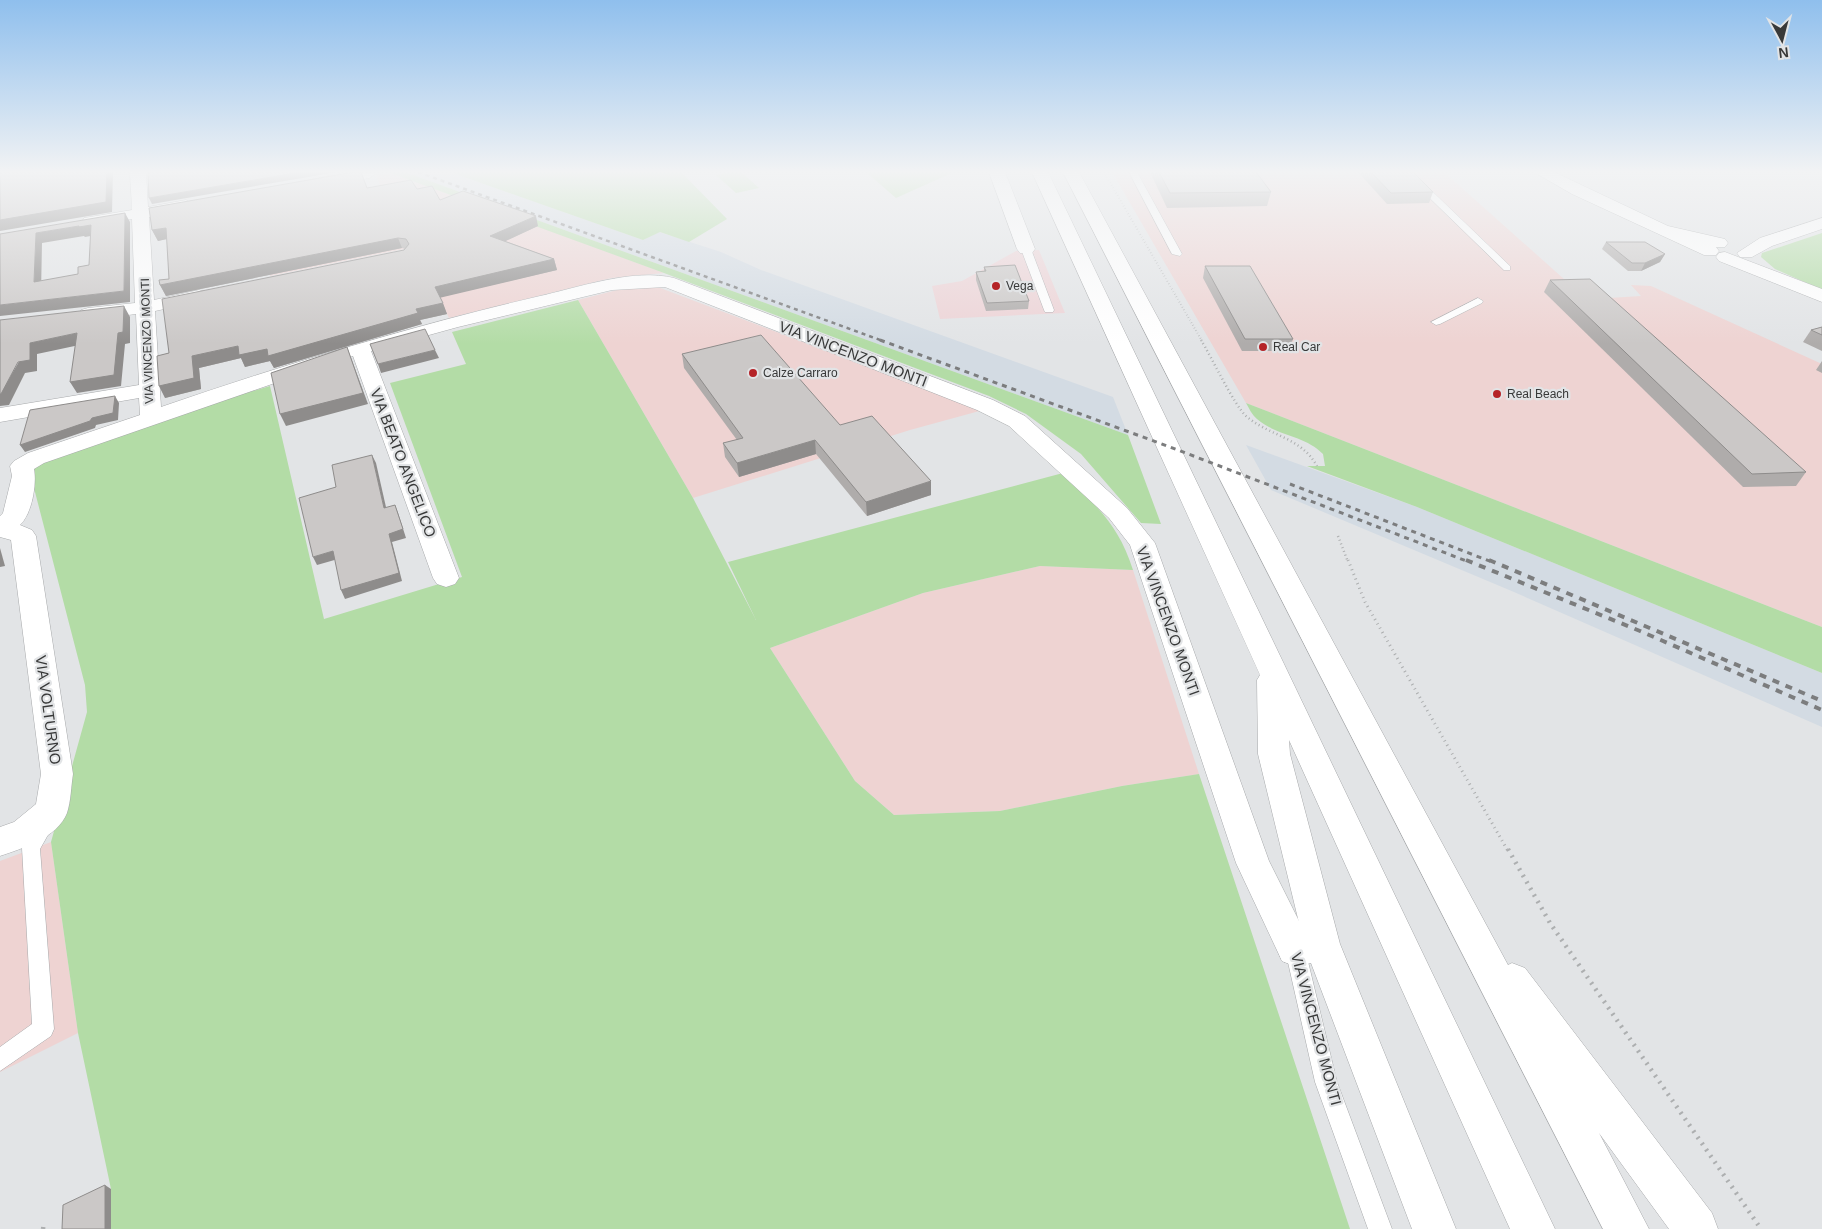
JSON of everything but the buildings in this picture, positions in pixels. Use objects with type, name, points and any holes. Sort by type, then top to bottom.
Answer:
[{"type":"main road","name":"VIA VINCENZO MONTI","points":[[142,229],[150,420]]},
{"type":"main road","points":[[1019,229],[1026,249]]},
{"type":"main road","points":[[1067,229],[1533,1229]]},
{"type":"main road","points":[[1102,229],[1627,1229]]},
{"type":"main road","points":[[1662,229],[1720,249],[1822,296]]},
{"type":"main road","points":[[1720,249],[1766,242],[1803,229]]},
{"type":"main road","points":[[1720,249],[1738,258],[1766,242]]},
{"type":"main road","points":[[1746,254],[1763,269],[1780,278]]},
{"type":"main road","name":"VIA VINCENZO MONTI","points":[[1,529],[15,516],[24,476],[22,466],[36,458],[150,420],[197,400],[360,348],[612,285],[652,280],[668,282],[984,405],[1017,421],[1118,512],[1142,543],[1253,863],[1308,946]]},
{"type":"main road","points":[[68,316],[146,307],[212,293]]},
{"type":"main road","name":"VIA BEATO ANGELICO","points":[[360,348],[446,578]]},
{"type":"main road","points":[[0,414],[149,390]]},
{"type":"main road","name":"VIA VOLTURNO","points":[[1,529],[14,531],[23,536],[58,774],[51,811]]},
{"type":"main road","points":[[1272,668],[1274,754],[1308,946],[1434,1229]]},
{"type":"main road","points":[[0,842],[26,832],[51,811]]},
{"type":"main road","points":[[1460,912],[1696,1229]]},
{"type":"lane","points":[[1164,229],[1177,254]]},
{"type":"lane","points":[[1467,229],[1507,268]]},
{"type":"lane","points":[[1026,249],[1049,310]]},
{"type":"lane","points":[[1436,322],[1478,301]]},
{"type":"lane","name":"VIA VOLTURNO","points":[[0,1060],[43,1029],[31,848],[51,811]]},
{"type":"lane","name":"VIA VINCENZO MONTI","points":[[1308,946],[1326,1082],[1380,1229]]},
{"type":"path","points":[[1137,229],[1244,414],[1253,424],[1301,445],[1314,458],[1318,466]]},
{"type":"path","points":[[1338,536],[1365,602],[1550,922],[1761,1229]]},
{"type":"path","points":[[43,1229],[44,1222]]},
{"type":"shaded area","points":[[258,229],[547,229],[664,273],[611,278],[449,318],[414,247],[270,276]]},
{"type":"shaded area","points":[[563,229],[613,229],[643,240],[659,232],[721,252],[761,270],[1113,397],[1128,435]]},
{"type":"shaded area","points":[[1145,229],[1508,229],[1759,453],[1593,299],[1641,296],[1631,285],[1651,286],[1822,364],[1822,627],[1246,403]]},
{"type":"shaded area","points":[[1039,250],[1065,313],[940,319],[932,286],[962,281],[1016,251]]},
{"type":"shaded area","points":[[655,286],[983,410],[910,430],[693,498],[578,300],[617,290]]},
{"type":"shaded area","points":[[1246,445],[1417,507],[1822,673],[1822,727],[1514,592],[1271,490]]},
{"type":"shaded area","points":[[1040,566],[1133,570],[1199,774],[1122,786],[1000,811],[894,815],[855,781],[770,648],[923,593]]},
{"type":"shaded area","points":[[51,842],[78,1033],[0,1072],[0,861]]},
{"type":"green space","points":[[545,229],[563,229],[1128,435],[1161,524],[1141,523],[1081,454],[1026,414],[989,396]]},
{"type":"green space","points":[[613,229],[710,229],[689,242],[660,232],[643,240]]},
{"type":"green space","points":[[1822,233],[1822,290],[1775,269],[1761,257],[1762,253]]},
{"type":"green space","points":[[578,300],[693,498],[756,620],[728,562],[1063,473],[1105,516],[1120,540],[1133,570],[1040,566],[923,593],[770,648],[855,781],[894,815],[1000,811],[1122,786],[1199,774],[1350,1229],[111,1229],[111,1189],[78,1033],[51,842],[87,712],[85,685],[28,465],[208,404],[270,386],[324,619],[462,577],[390,383],[466,364],[452,332]]},
{"type":"green space","points":[[1246,403],[1822,627],[1822,673],[1417,507],[1307,466],[1325,466],[1323,454],[1308,443],[1265,425],[1254,416]]},
{"type":"railway","points":[[576,229],[883,341]]},
{"type":"railway","points":[[880,340],[1178,450],[1469,562]]},
{"type":"railway","points":[[1290,484],[1492,562]]},
{"type":"railway","points":[[1466,560],[1640,631],[1822,710]]},
{"type":"railway","points":[[1489,560],[1822,701]]},
{"type":"place","name":"Vega","points":[[996,286]]},
{"type":"place","name":"Real Car","points":[[1263,347]]},
{"type":"place","name":"Calze Carraro","points":[[753,373]]},
{"type":"place","name":"Real Beach","points":[[1497,394]]}]
